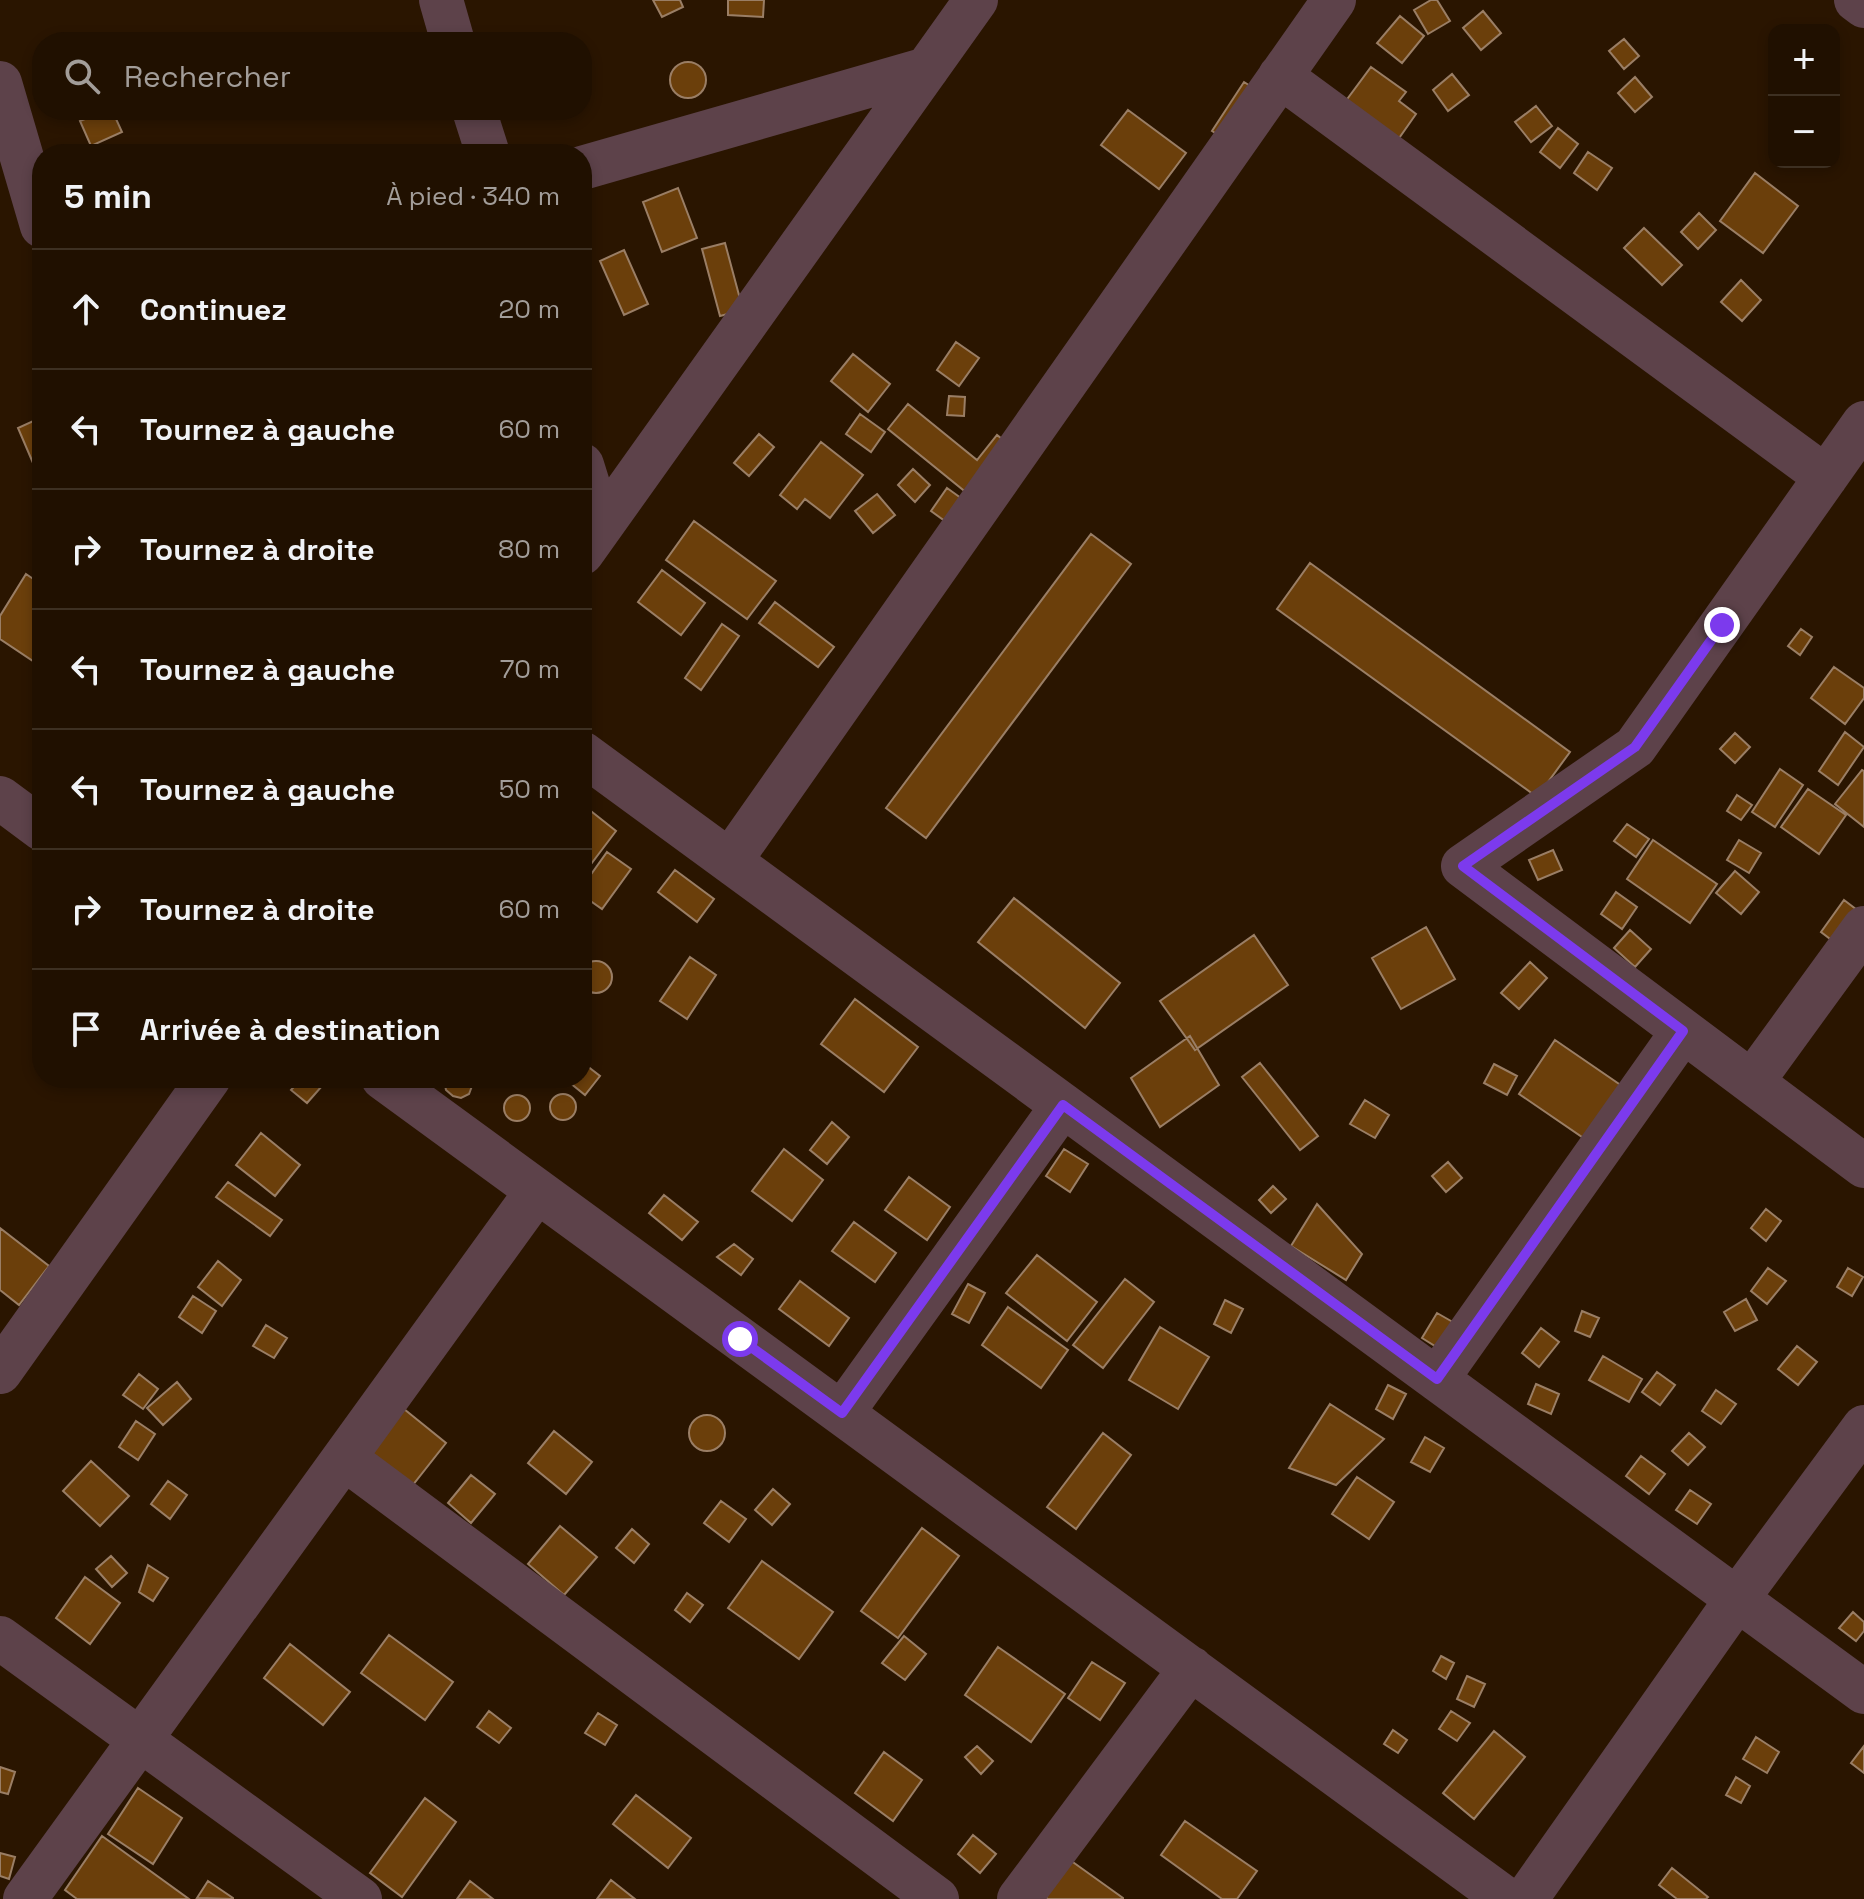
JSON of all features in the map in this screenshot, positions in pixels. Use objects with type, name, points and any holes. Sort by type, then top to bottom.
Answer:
[{"type":"street","points":[[441,0],[450,32]]},
{"type":"street","points":[[592,538],[976,0]]},
{"type":"street","points":[[730,861],[1334,0]]},
{"type":"street","points":[[1856,0],[1864,6]]},
{"type":"street","points":[[592,165],[927,69]]},
{"type":"street","points":[[1280,76],[1826,477]]},
{"type":"street","points":[[0,83],[32,192]]},
{"type":"street","points":[[477,120],[485,144]]},
{"type":"street","points":[[1864,423],[1635,747],[1463,866],[1864,1166]]},
{"type":"street","points":[[592,760],[1864,1692]]},
{"type":"street","points":[[0,798],[32,822]]},
{"type":"street","points":[[1752,1082],[1864,928]]},
{"type":"street","points":[[1437,1379],[1683,1031]]},
{"type":"street","points":[[0,1372],[202,1088]]},
{"type":"street","points":[[397,1088],[1506,1899]]},
{"type":"street","points":[[842,1413],[1063,1105]]},
{"type":"street","points":[[25,1899],[537,1191]]},
{"type":"street","points":[[1526,1899],[1737,1599],[1864,1427]]},
{"type":"street","points":[[344,1458],[937,1899]]},
{"type":"street","points":[[0,1638],[360,1899]]},
{"type":"street","points":[[1019,1899],[1191,1668]]},
{"type":"building","points":[[653,0],[680,0],[683,7],[662,17]]},
{"type":"building","points":[[728,0],[764,0],[763,17],[728,15]]},
{"type":"building","points":[[1437,0],[1450,21],[1428,34],[1414,10]]},
{"type":"building","points":[[1483,11],[1501,33],[1481,50],[1463,28]]},
{"type":"building","points":[[1400,16],[1424,36],[1402,63],[1377,43]]},
{"type":"building","points":[[1624,39],[1639,56],[1624,69],[1609,51]]},
{"type":"building","points":[[688,62],[701,67],[706,80],[701,93],[688,98],[675,93],[670,80],[675,67]]},
{"type":"building","points":[[1371,67],[1406,92],[1399,101],[1416,114],[1397,141],[1345,102]]},
{"type":"building","points":[[1452,74],[1469,95],[1448,111],[1433,90]]},
{"type":"building","points":[[1635,77],[1652,97],[1635,112],[1618,93]]},
{"type":"building","points":[[1244,82],[1266,96],[1234,145],[1212,131]]},
{"type":"building","points":[[1536,106],[1552,126],[1531,142],[1515,122]]},
{"type":"building","points":[[1128,110],[1186,153],[1159,189],[1101,145]]},
{"type":"building","points":[[117,120],[122,132],[90,144],[80,121]]},
{"type":"building","points":[[1558,128],[1578,144],[1560,168],[1540,152]]},
{"type":"building","points":[[1588,152],[1612,168],[1597,190],[1574,173]]},
{"type":"building","points":[[1755,173],[1798,206],[1763,253],[1720,221]]},
{"type":"building","points":[[678,188],[697,238],[662,252],[643,202]]},
{"type":"building","points":[[1699,213],[1716,230],[1698,249],[1681,232]]},
{"type":"building","points":[[1644,228],[1682,265],[1662,285],[1624,248]]},
{"type":"building","points":[[725,243],[743,310],[720,316],[702,249]]},
{"type":"building","points":[[624,250],[648,304],[624,315],[600,261]]},
{"type":"building","points":[[1741,280],[1761,300],[1742,321],[1721,302]]},
{"type":"building","points":[[956,342],[979,358],[959,386],[937,370]]},
{"type":"building","points":[[853,354],[890,384],[868,412],[831,381]]},
{"type":"building","points":[[949,396],[965,397],[964,416],[947,415]]},
{"type":"building","points":[[908,404],[977,460],[997,435],[1018,452],[978,502],[888,429]]},
{"type":"building","points":[[860,414],[885,432],[871,452],[846,434]]},
{"type":"building","points":[[32,422],[32,461],[18,428]]},
{"type":"building","points":[[759,434],[774,447],[749,476],[734,463]]},
{"type":"building","points":[[821,442],[863,475],[830,518],[805,499],[797,509],[780,495]]},
{"type":"building","points":[[913,469],[930,485],[915,502],[898,485]]},
{"type":"building","points":[[947,488],[972,506],[956,529],[931,511]]},
{"type":"building","points":[[877,494],[895,515],[873,533],[855,511]]},
{"type":"building","points":[[694,521],[776,581],[747,619],[666,560]]},
{"type":"building","points":[[1091,534],[1131,564],[926,838],[886,808]]},
{"type":"building","points":[[1310,563],[1570,752],[1537,797],[1277,609]]},
{"type":"building","points":[[662,570],[705,603],[681,635],[638,602]]},
{"type":"building","points":[[26,574],[32,578],[32,660],[0,639],[0,616]]},
{"type":"building","points":[[775,602],[834,647],[818,667],[759,623]]},
{"type":"building","points":[[722,624],[739,636],[701,690],[685,678]]},
{"type":"building","points":[[1801,629],[1812,637],[1800,655],[1788,646]]},
{"type":"building","points":[[1834,667],[1864,688],[1864,698],[1845,724],[1811,698]]},
{"type":"building","points":[[1845,732],[1864,747],[1838,785],[1819,771]]},
{"type":"building","points":[[1735,733],[1750,747],[1735,763],[1720,749]]},
{"type":"building","points":[[1780,769],[1803,785],[1775,827],[1752,812]]},
{"type":"building","points":[[1864,771],[1864,827],[1835,804]]},
{"type":"building","points":[[1808,789],[1846,815],[1819,854],[1781,827]]},
{"type":"building","points":[[1737,795],[1752,805],[1741,820],[1727,811]]},
{"type":"building","points":[[592,812],[616,831],[592,863]]},
{"type":"building","points":[[1627,824],[1649,839],[1636,857],[1614,841]]},
{"type":"building","points":[[1653,840],[1717,884],[1690,923],[1627,879]]},
{"type":"building","points":[[1739,840],[1761,853],[1749,873],[1727,860]]},
{"type":"building","points":[[1553,850],[1562,870],[1538,880],[1529,860]]},
{"type":"building","points":[[607,852],[631,869],[602,909],[592,902],[592,873]]},
{"type":"building","points":[[675,870],[714,899],[697,922],[658,892]]},
{"type":"building","points":[[1735,871],[1759,892],[1741,914],[1716,893]]},
{"type":"building","points":[[1616,892],[1637,907],[1622,929],[1601,914]]},
{"type":"building","points":[[1014,898],[1120,983],[1085,1028],[978,942]]},
{"type":"building","points":[[1844,900],[1861,913],[1838,945],[1821,932]]},
{"type":"building","points":[[1426,927],[1455,979],[1401,1009],[1372,958]]},
{"type":"building","points":[[1630,930],[1651,949],[1635,967],[1614,948]]},
{"type":"building","points":[[1254,935],[1288,985],[1195,1050],[1160,1001]]},
{"type":"building","points":[[690,957],[716,975],[687,1019],[660,1001]]},
{"type":"building","points":[[592,962],[602,963],[612,977],[607,988],[592,992]]},
{"type":"building","points":[[1530,962],[1547,978],[1519,1009],[1501,993]]},
{"type":"building","points":[[855,999],[918,1047],[884,1092],[821,1044]]},
{"type":"building","points":[[1190,1036],[1219,1085],[1160,1127],[1131,1078]]},
{"type":"building","points":[[1555,1040],[1622,1086],[1585,1139],[1519,1094]]},
{"type":"building","points":[[1260,1063],[1318,1136],[1300,1150],[1242,1077]]},
{"type":"building","points":[[1494,1064],[1517,1076],[1507,1095],[1484,1083]]},
{"type":"building","points":[[592,1070],[600,1076],[592,1086]]},
{"type":"building","points":[[293,1088],[320,1088],[307,1103],[291,1090]]},
{"type":"building","points":[[471,1088],[469,1094],[461,1098],[446,1090]]},
{"type":"building","points":[[576,1088],[591,1088],[585,1095]]},
{"type":"building","points":[[563,1094],[572,1098],[576,1107],[572,1116],[563,1120],[554,1116],[550,1107],[554,1098]]},
{"type":"building","points":[[517,1095],[526,1099],[530,1108],[526,1117],[517,1121],[508,1117],[504,1108],[508,1099]]},
{"type":"building","points":[[1365,1100],[1389,1115],[1375,1138],[1350,1124]]},
{"type":"building","points":[[832,1122],[849,1137],[827,1164],[810,1150]]},
{"type":"building","points":[[261,1133],[300,1165],[275,1196],[236,1165]]},
{"type":"building","points":[[784,1149],[823,1180],[792,1221],[752,1191]]},
{"type":"building","points":[[1064,1149],[1088,1164],[1070,1192],[1046,1176]]},
{"type":"building","points":[[1448,1162],[1462,1178],[1446,1192],[1432,1176]]},
{"type":"building","points":[[909,1177],[950,1207],[927,1240],[885,1210]]},
{"type":"building","points":[[228,1182],[282,1220],[270,1236],[216,1197]]},
{"type":"building","points":[[1273,1186],[1286,1199],[1271,1213],[1259,1200]]},
{"type":"building","points":[[664,1195],[698,1222],[682,1240],[649,1213]]},
{"type":"building","points":[[1317,1204],[1362,1254],[1346,1280],[1291,1246]]},
{"type":"building","points":[[1766,1209],[1781,1221],[1766,1241],[1751,1228]]},
{"type":"building","points":[[854,1222],[896,1253],[875,1282],[832,1251]]},
{"type":"building","points":[[0,1228],[49,1266],[19,1305],[0,1290]]},
{"type":"building","points":[[734,1244],[753,1259],[741,1275],[717,1257]]},
{"type":"building","points":[[1037,1255],[1097,1302],[1067,1341],[1006,1293]]},
{"type":"building","points":[[218,1261],[241,1280],[222,1306],[198,1287]]},
{"type":"building","points":[[1768,1268],[1786,1281],[1767,1304],[1751,1291]]},
{"type":"building","points":[[1848,1268],[1863,1277],[1852,1296],[1837,1287]]},
{"type":"building","points":[[1125,1279],[1154,1302],[1103,1368],[1073,1345]]},
{"type":"building","points":[[800,1281],[849,1318],[829,1346],[779,1309]]},
{"type":"building","points":[[968,1284],[985,1293],[969,1323],[952,1314]]},
{"type":"building","points":[[193,1296],[216,1311],[202,1333],[179,1317]]},
{"type":"building","points":[[1746,1299],[1757,1320],[1735,1331],[1724,1312]]},
{"type":"building","points":[[1225,1300],[1243,1309],[1231,1333],[1214,1324]]},
{"type":"building","points":[[1008,1307],[1068,1350],[1041,1388],[982,1345]]},
{"type":"building","points":[[1582,1311],[1599,1318],[1590,1337],[1575,1331]]},
{"type":"building","points":[[1437,1313],[1458,1325],[1443,1351],[1422,1338]]},
{"type":"building","points":[[266,1325],[287,1338],[274,1358],[253,1346]]},
{"type":"building","points":[[1160,1327],[1209,1357],[1178,1409],[1129,1380]]},
{"type":"building","points":[[1541,1328],[1559,1342],[1539,1367],[1522,1353]]},
{"type":"building","points":[[1797,1346],[1817,1362],[1798,1385],[1778,1369]]},
{"type":"building","points":[[1603,1356],[1642,1379],[1629,1402],[1589,1380]]},
{"type":"building","points":[[1657,1372],[1675,1385],[1660,1405],[1642,1392]]},
{"type":"building","points":[[139,1374],[158,1389],[143,1409],[123,1395]]},
{"type":"building","points":[[177,1382],[191,1399],[163,1425],[147,1408]]},
{"type":"building","points":[[1536,1384],[1559,1394],[1551,1414],[1528,1404]]},
{"type":"building","points":[[1388,1385],[1406,1394],[1393,1419],[1376,1409]]},
{"type":"building","points":[[1716,1390],[1736,1404],[1721,1424],[1702,1411]]},
{"type":"building","points":[[1330,1404],[1384,1439],[1336,1485],[1289,1468]]},
{"type":"building","points":[[404,1409],[446,1443],[412,1486],[370,1452]]},
{"type":"building","points":[[707,1415],[720,1420],[725,1433],[720,1446],[707,1451],[694,1446],[689,1433],[694,1420]]},
{"type":"building","points":[[136,1421],[155,1434],[138,1460],[119,1447]]},
{"type":"building","points":[[554,1431],[592,1462],[566,1494],[528,1463]]},
{"type":"building","points":[[1103,1433],[1131,1455],[1076,1529],[1047,1507]]},
{"type":"building","points":[[1689,1433],[1705,1447],[1688,1465],[1672,1451]]},
{"type":"building","points":[[1425,1437],[1444,1448],[1430,1472],[1411,1462]]},
{"type":"building","points":[[1641,1456],[1665,1474],[1649,1494],[1626,1476]]},
{"type":"building","points":[[91,1461],[129,1496],[100,1526],[63,1491]]},
{"type":"building","points":[[471,1475],[495,1494],[471,1523],[448,1503]]},
{"type":"building","points":[[1357,1477],[1394,1502],[1369,1539],[1332,1514]]},
{"type":"building","points":[[168,1481],[187,1495],[170,1519],[151,1504]]},
{"type":"building","points":[[773,1489],[790,1504],[772,1525],[755,1510]]},
{"type":"building","points":[[1690,1490],[1711,1504],[1697,1524],[1676,1510]]},
{"type":"building","points":[[721,1501],[746,1519],[729,1542],[704,1523]]},
{"type":"building","points":[[560,1526],[597,1557],[564,1595],[528,1564]]},
{"type":"building","points":[[922,1528],[959,1556],[898,1638],[861,1611]]},
{"type":"building","points":[[632,1529],[649,1544],[634,1563],[616,1548]]},
{"type":"building","points":[[111,1556],[127,1573],[112,1587],[96,1569]]},
{"type":"building","points":[[762,1561],[833,1612],[799,1659],[728,1608]]},
{"type":"building","points":[[148,1565],[168,1578],[153,1601],[139,1592]]},
{"type":"building","points":[[85,1577],[120,1603],[90,1644],[56,1618]]},
{"type":"building","points":[[687,1593],[703,1605],[690,1622],[675,1610]]},
{"type":"building","points":[[1853,1612],[1864,1622],[1864,1631],[1856,1641],[1839,1628]]},
{"type":"building","points":[[389,1635],[453,1682],[425,1720],[361,1673]]},
{"type":"building","points":[[904,1636],[926,1654],[905,1680],[882,1663]]},
{"type":"building","points":[[290,1644],[350,1692],[323,1725],[264,1678]]},
{"type":"building","points":[[998,1647],[1065,1694],[1031,1742],[965,1695]]},
{"type":"building","points":[[1441,1656],[1454,1663],[1446,1679],[1433,1671]]},
{"type":"building","points":[[1092,1662],[1125,1683],[1100,1720],[1068,1698]]},
{"type":"building","points":[[1467,1676],[1485,1684],[1474,1707],[1457,1699]]},
{"type":"building","points":[[489,1711],[511,1728],[499,1743],[477,1727]]},
{"type":"building","points":[[1451,1711],[1470,1723],[1457,1741],[1439,1729]]},
{"type":"building","points":[[598,1713],[617,1725],[605,1745],[585,1733]]},
{"type":"building","points":[[1393,1730],[1407,1740],[1398,1753],[1384,1744]]},
{"type":"building","points":[[1494,1731],[1525,1757],[1474,1819],[1443,1793]]},
{"type":"building","points":[[1756,1737],[1779,1752],[1767,1773],[1743,1759]]},
{"type":"building","points":[[977,1746],[993,1761],[981,1774],[965,1757]]},
{"type":"building","points":[[1864,1746],[1864,1773],[1851,1763]]},
{"type":"building","points":[[884,1752],[922,1780],[893,1821],[855,1793]]},
{"type":"building","points":[[0,1767],[15,1772],[8,1794],[0,1792]]},
{"type":"building","points":[[1736,1777],[1750,1786],[1741,1803],[1726,1795]]},
{"type":"building","points":[[138,1788],[182,1818],[153,1864],[108,1834]]},
{"type":"building","points":[[636,1795],[691,1838],[668,1868],[613,1824]]},
{"type":"building","points":[[425,1798],[456,1822],[402,1897],[370,1873]]},
{"type":"building","points":[[1185,1821],[1257,1871],[1237,1899],[1222,1899],[1161,1855]]},
{"type":"building","points":[[973,1835],[996,1854],[980,1873],[958,1854]]},
{"type":"building","points":[[102,1836],[189,1899],[77,1899],[65,1890]]},
{"type":"building","points":[[0,1853],[15,1857],[9,1879],[0,1876]]},
{"type":"building","points":[[1063,1855],[1123,1899],[1048,1899],[1037,1891]]},
{"type":"building","points":[[1672,1868],[1708,1897],[1677,1899],[1659,1885]]},
{"type":"building","points":[[611,1880],[635,1899],[597,1899]]},
{"type":"building","points":[[208,1881],[233,1898],[233,1899],[197,1898]]},
{"type":"building","points":[[470,1881],[493,1899],[457,1899]]},
{"type":"route","points":[[740,1339],[842,1413],[1063,1105],[1437,1379],[1683,1031],[1463,866],[1635,747],[1722,625]]}]
